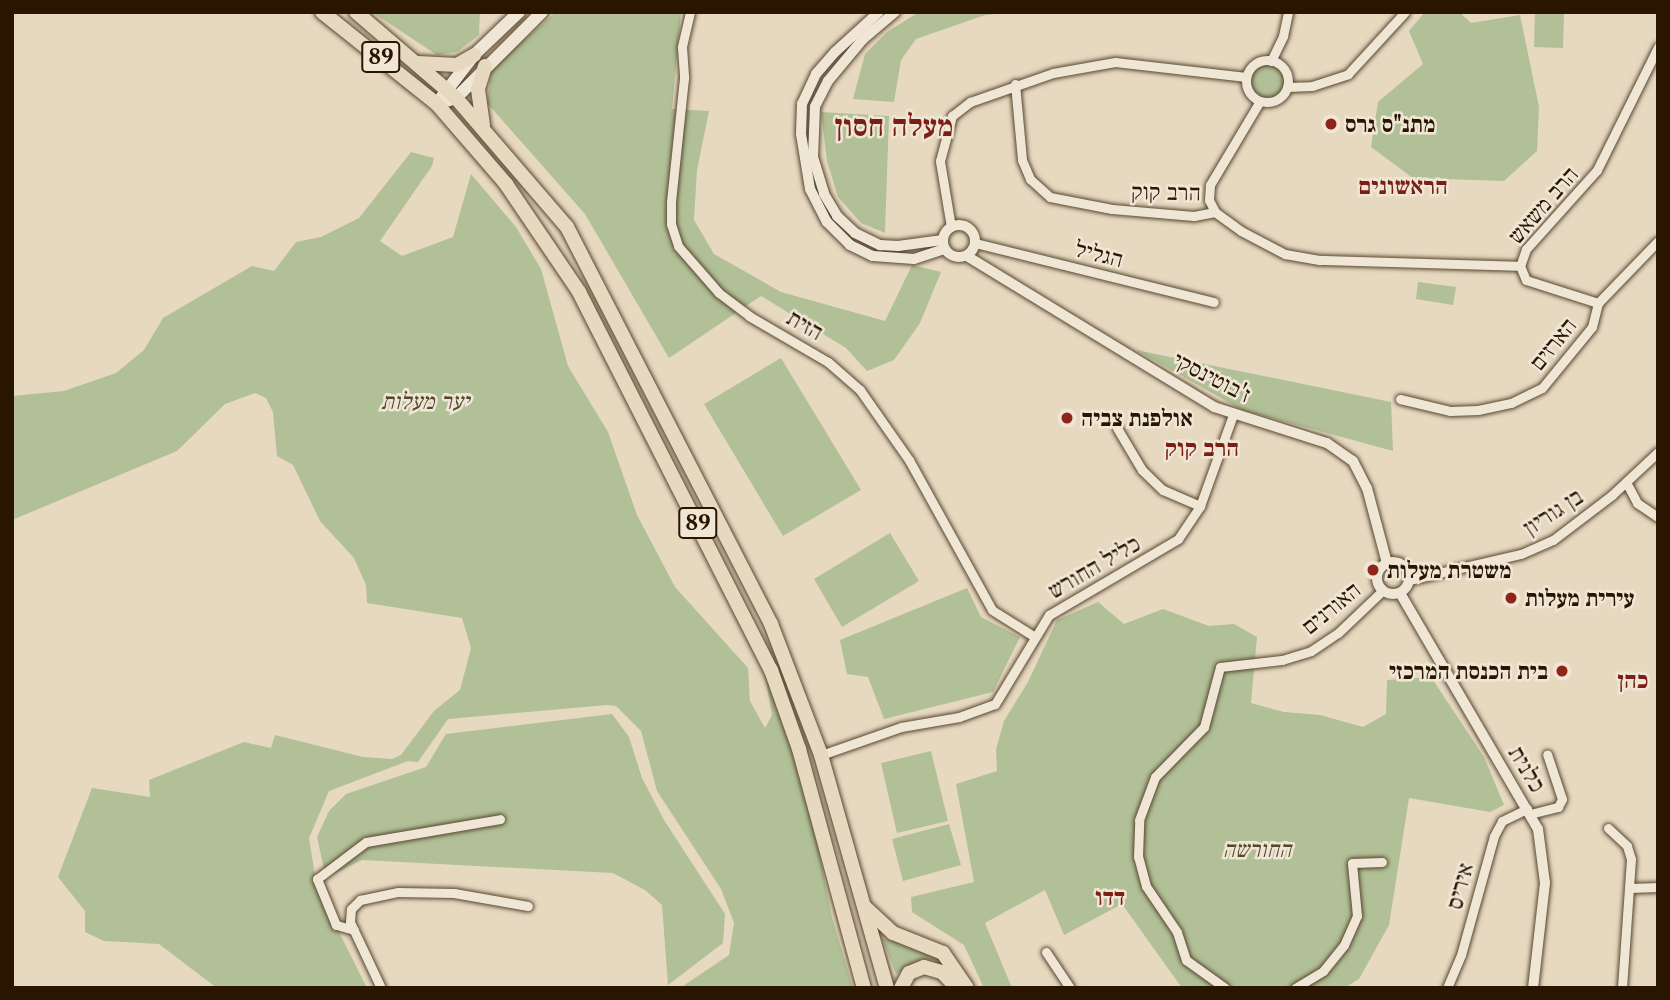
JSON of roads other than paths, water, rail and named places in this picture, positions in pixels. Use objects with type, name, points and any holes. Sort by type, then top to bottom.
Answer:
[{"type":"highway","name":"89","points":[[322,12],[437,104],[506,184],[579,292],[746,619],[799,749],[864,988]]},
{"type":"highway","name":"89","points":[[356,12],[451,94],[567,228],[771,624],[821,755],[858,896],[887,988]]},
{"type":"highway","points":[[418,63],[457,65],[474,55]]},
{"type":"highway","points":[[485,66],[478,99],[485,133]]},
{"type":"highway","points":[[858,896],[884,928],[943,953],[967,988]]},
{"type":"highway","points":[[901,988],[909,973],[924,967],[942,972],[957,988]]},
{"type":"main road","points":[[451,94],[474,55],[519,12]]},
{"type":"main road","points":[[437,104],[485,66],[539,13]]},
{"type":"street","name":"הזית","points":[[690,12],[682,47],[684,78],[671,202],[671,225],[678,246],[719,293],[749,316],[828,362],[860,390],[909,460],[992,610],[1035,637]]},
{"type":"street","points":[[878,12],[829,59],[802,104],[800,134],[810,189],[827,222],[850,245],[873,256],[914,259],[944,244],[951,227],[940,162],[952,116],[970,102],[1015,84],[1115,62],[1195,68],[1247,77]]},
{"type":"street","points":[[895,12],[863,39],[828,81],[815,107],[813,157],[824,194],[837,216],[855,233],[880,245],[944,244],[957,258],[967,256],[975,243],[966,226],[951,227]]},
{"type":"street","points":[[1271,61],[1283,36],[1288,12]]},
{"type":"street","points":[[1287,87],[1312,86],[1348,74],[1405,12]]},
{"type":"street","name":"הרב משאש","points":[[1598,303],[1526,280],[1520,266],[1526,249],[1597,170],[1658,47]]},
{"type":"street","points":[[1271,61],[1283,68],[1287,87],[1279,98],[1260,101],[1247,89],[1247,77],[1253,66],[1271,61]]},
{"type":"street","name":"הרב קוק","points":[[1015,84],[1022,160],[1030,179],[1050,197],[1112,209],[1194,216],[1215,212],[1241,231],[1297,256],[1520,266]]},
{"type":"street","points":[[1215,212],[1209,200],[1210,185],[1260,101]]},
{"type":"street","points":[[1598,303],[1658,241]]},
{"type":"street","name":"הגליל","points":[[975,243],[1214,302]]},
{"type":"street","name":"ז'בוטינסקי","points":[[967,256],[1233,415],[1327,443],[1353,461],[1367,488],[1387,563]]},
{"type":"street","name":"הארזים","points":[[1400,399],[1450,411],[1478,410],[1511,403],[1542,388],[1592,327],[1598,303]]},
{"type":"street","name":"כליל החורש","points":[[821,755],[901,727],[959,717],[995,704],[1049,615],[1166,548],[1200,506],[1233,415]]},
{"type":"street","points":[[1117,428],[1142,470],[1163,490],[1200,506]]},
{"type":"street","name":"בן גוריון","points":[[1409,580],[1521,554],[1552,540],[1626,482],[1658,452]]},
{"type":"street","points":[[1626,482],[1637,503],[1658,517]]},
{"type":"street","points":[[1387,563],[1403,565],[1409,580],[1400,593],[1383,590],[1377,576],[1387,563]]},
{"type":"street","name":"האורנים","points":[[1225,988],[1186,960],[1177,932],[1146,886],[1138,857],[1139,820],[1155,777],[1205,727],[1220,667],[1282,660],[1311,651],[1338,633],[1383,590]]},
{"type":"street","name":"כלנית","points":[[1400,593],[1538,829],[1545,883],[1533,988]]},
{"type":"street","name":"איריס","points":[[1447,988],[1461,955],[1494,836],[1503,821],[1529,811],[1558,807],[1562,799],[1547,754]]},
{"type":"street","points":[[354,930],[336,925],[317,879],[366,842],[500,819]]},
{"type":"street","points":[[1608,828],[1627,846],[1630,888],[1622,988]]},
{"type":"street","points":[[1295,988],[1323,971],[1353,926],[1359,898],[1352,863],[1382,862]]},
{"type":"street","points":[[1630,888],[1658,887]]},
{"type":"street","points":[[381,988],[354,930],[351,909],[381,894],[454,894],[528,906]]},
{"type":"street","points":[[1046,952],[1070,988]]},
{"type":"place","name":"מתנ\"ס גרס","points":[[1331,124]]},
{"type":"place","name":"אולפנת צביה","points":[[1067,418]]},
{"type":"place","name":"משטרת מעלות","points":[[1373,570]]},
{"type":"place","name":"עירית מעלות","points":[[1511,598]]},
{"type":"place","name":"בית הכנסת המרכזי","points":[[1562,671]]},
{"type":"district","name":"מעלה חסון","points":[[894,126]]},
{"type":"district","name":"הראשונים","points":[[1403,186]]},
{"type":"district","name":"הרב קוק","points":[[1202,448]]},
{"type":"district","name":"כהן","points":[[1633,680]]},
{"type":"district","name":"דדו","points":[[1110,897]]},
{"type":"park label","name":"יער מעלות","points":[[425,401]]},
{"type":"park label","name":"החורשה","points":[[1257,849]]}]
